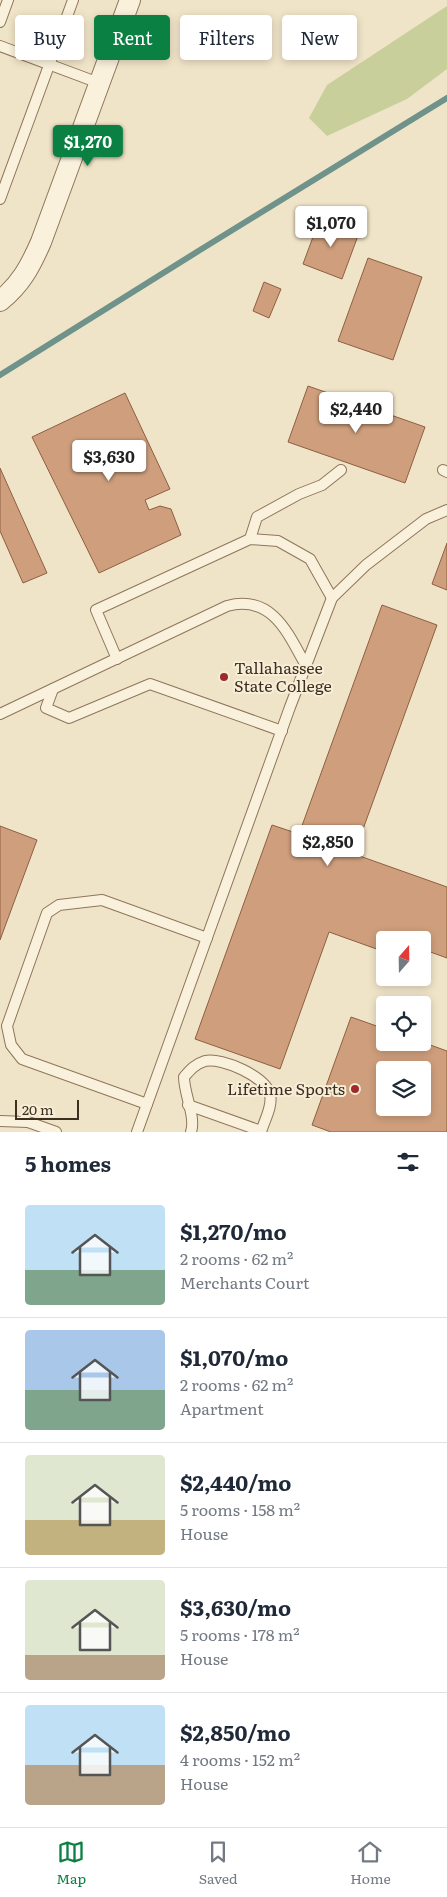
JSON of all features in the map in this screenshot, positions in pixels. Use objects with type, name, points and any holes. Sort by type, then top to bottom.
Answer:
[{"type":"street","points":[[0,301],[14,289],[28,271],[42,242],[130,0]]},
{"type":"lane","points":[[0,22],[8,0]]},
{"type":"lane","points":[[0,199],[72,0]]},
{"type":"lane","points":[[0,46],[100,83]]},
{"type":"lane","points":[[250,539],[257,517],[299,494],[322,485],[341,470]]},
{"type":"lane","points":[[137,1132],[332,598],[366,565],[426,519],[447,510]]},
{"type":"lane","points":[[116,659],[96,610],[250,539],[278,541],[310,559],[332,598]]},
{"type":"lane","points":[[0,714],[227,606],[241,602],[264,609],[276,618],[288,632],[306,666]]},
{"type":"lane","points":[[53,689],[46,708],[69,718],[150,684],[282,731]]},
{"type":"lane","points":[[147,1104],[22,1059],[11,1045],[7,1026],[48,913],[59,905],[102,900],[207,938]]},
{"type":"lane","points":[[188,1105],[261,1132],[271,1096],[266,1084],[255,1075],[217,1061],[206,1061],[193,1066],[184,1077],[184,1087],[188,1105],[193,1125],[191,1132]]},
{"type":"lane","points":[[0,1121],[28,1122],[56,1132]]},
{"type":"green space","points":[[447,6],[447,69],[407,99],[327,136],[309,118],[327,85]]},
{"type":"building","points":[[320,218],[359,233],[342,279],[303,264]]},
{"type":"building","points":[[368,258],[422,277],[393,360],[338,341]]},
{"type":"building","points":[[264,282],[281,289],[269,318],[253,311]]},
{"type":"building","points":[[308,386],[425,427],[405,483],[288,442]]},
{"type":"building","points":[[125,393],[170,489],[145,500],[149,510],[160,506],[171,509],[181,535],[99,573],[32,437]]},
{"type":"building","points":[[0,468],[47,573],[23,583],[0,531]]},
{"type":"building","points":[[447,543],[447,590],[432,584]]},
{"type":"building","points":[[382,605],[437,625],[354,854],[447,887],[447,958],[431,952],[431,931],[376,931],[376,949],[329,932],[280,1069],[195,1039],[272,825],[299,834]]},
{"type":"building","points":[[0,826],[37,840],[0,940]]},
{"type":"building","name":"Lifetime Sports","points":[[351,1017],[376,1026],[376,1051],[431,1051],[431,1045],[447,1051],[447,1132],[331,1132],[312,1125]]},
{"type":"waterway","points":[[0,375],[447,98]]},
{"type":"place","name":"Tallahassee State College","points":[[224,677]]},
{"type":"place","name":"Lifetime Sports","points":[[355,1089]]}]
